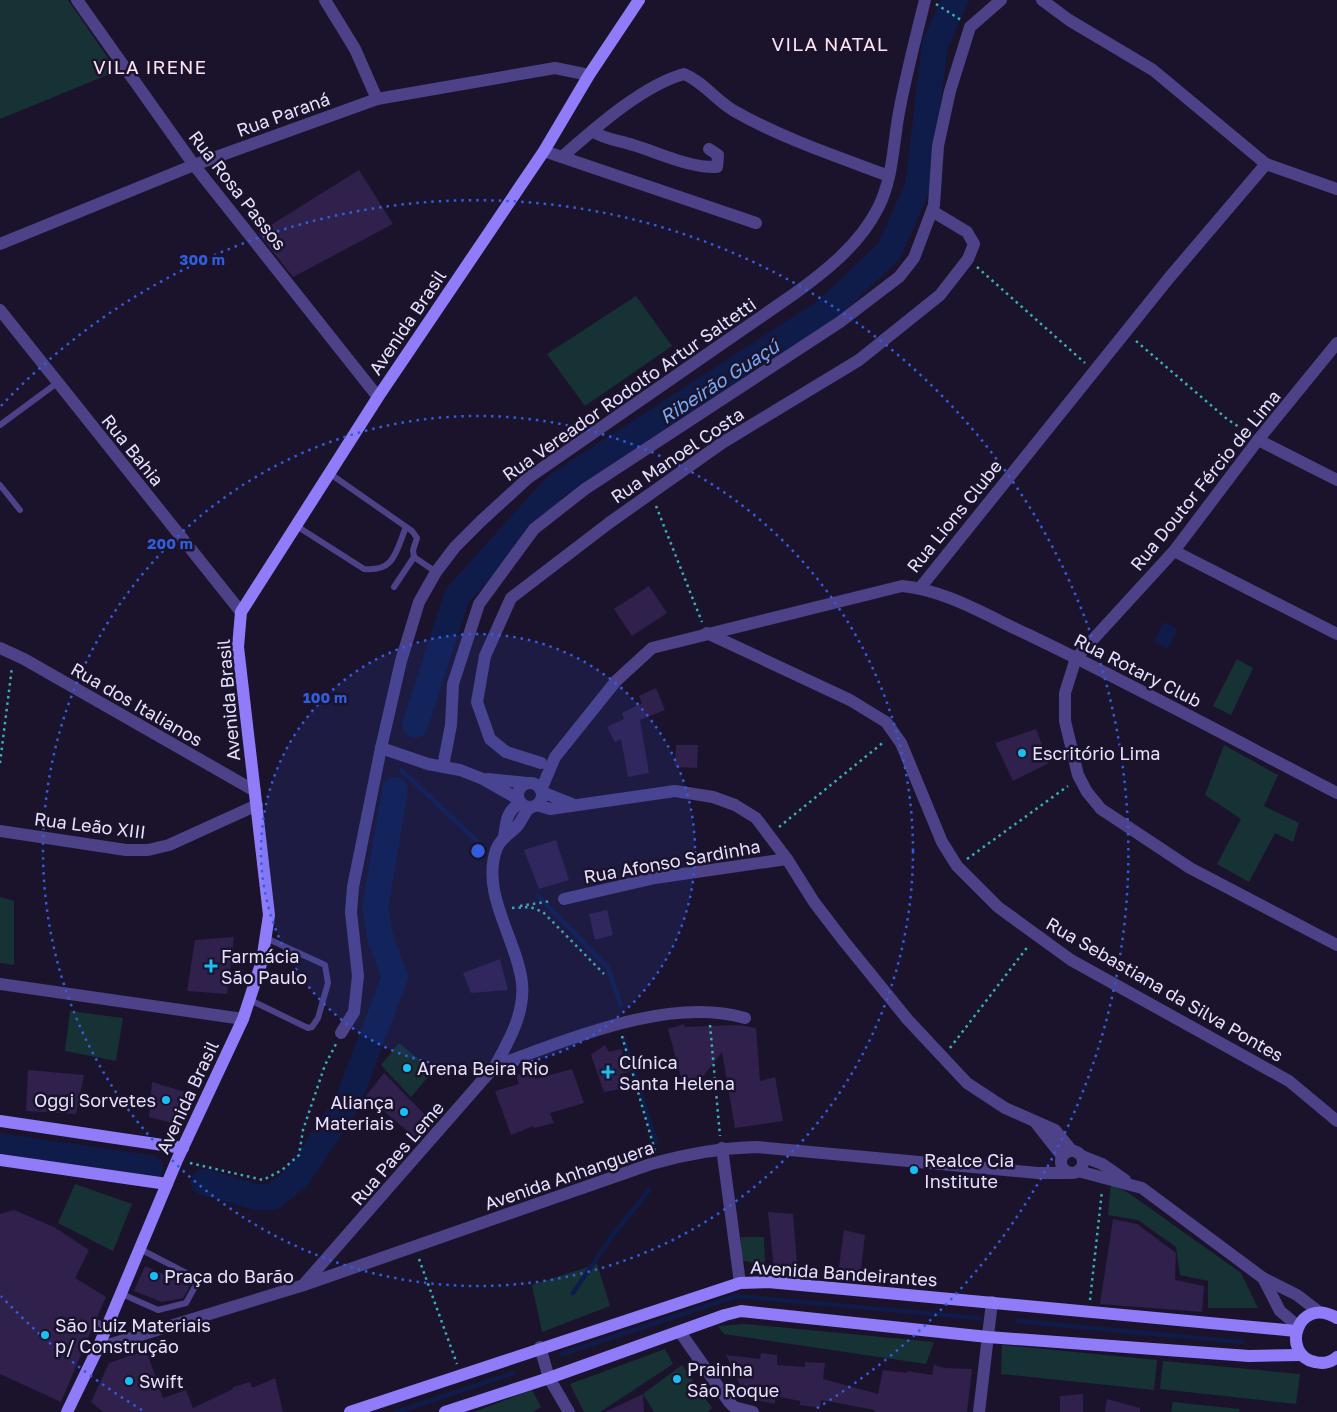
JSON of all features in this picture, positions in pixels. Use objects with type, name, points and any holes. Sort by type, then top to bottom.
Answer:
[{"type":"street","name":"Rua Rosa Passos","points":[[77,0],[194,165],[378,397]]},
{"type":"street","points":[[325,0],[355,49],[377,99]]},
{"type":"street","name":"Avenida Brasil","points":[[67,1412],[69,1397],[98,1348],[102,1324],[122,1294],[177,1160],[243,1019],[250,1000],[266,938],[269,915],[238,647],[241,612],[295,524],[544,151],[590,75],[639,0]]},
{"type":"street","points":[[443,766],[451,725],[453,684],[478,604],[534,529],[585,489],[840,322],[899,277],[914,258],[932,211],[938,146],[950,91],[970,27],[1001,0]]},
{"type":"street","points":[[1042,0],[1069,20],[1153,70],[1266,164],[1337,189]]},
{"type":"street","name":"Rua Vereador Rodolfo Artur Saltetti","points":[[341,1033],[354,1012],[358,976],[351,912],[353,886],[381,748],[401,661],[411,627],[419,602],[436,572],[455,547],[528,478],[825,272],[855,242],[878,208],[889,176],[900,107],[930,2]]},
{"type":"street","name":"Rua Paraná","points":[[0,244],[194,165],[377,99],[555,68],[590,75]]},
{"type":"street","points":[[562,157],[592,131],[658,85],[684,74],[695,79],[722,104],[777,133],[889,176]]},
{"type":"street","points":[[592,131],[602,137],[631,144],[704,168],[717,167],[718,155],[709,149]]},
{"type":"street","points":[[544,151],[756,223]]},
{"type":"street","name":"Rua Lions Clube","points":[[541,791],[554,757],[616,681],[652,648],[890,588],[902,586],[920,588],[1125,332],[1266,164]]},
{"type":"street","points":[[932,211],[967,232],[974,244],[968,259]]},
{"type":"street","name":"Rua Manoel Costa","points":[[541,763],[506,752],[490,738],[477,702],[485,656],[511,598],[651,493],[722,443],[859,360],[940,295],[968,259]]},
{"type":"street","name":"Rua Bahia","points":[[0,310],[4,325],[57,383],[241,612]]},
{"type":"street","name":"Rua Doutor Fércio de Lima","points":[[1076,658],[1174,550],[1258,440],[1337,343]]},
{"type":"street","points":[[1258,440],[1337,480]]},
{"type":"street","points":[[1174,550],[1337,634]]},
{"type":"street","name":"Rua Rotary Club","points":[[920,588],[966,605],[1076,658],[1337,793]]},
{"type":"street","name":"Rua Sebastiana da Silva Pontes","points":[[707,633],[850,700],[886,722],[902,743],[942,842],[957,866],[998,907],[1071,960],[1289,1081],[1337,1121]]},
{"type":"street","name":"Rua dos Italianos","points":[[0,648],[14,654],[255,791]]},
{"type":"street","points":[[1076,658],[1065,693],[1065,721],[1080,778],[1087,792],[1101,808],[1190,868],[1337,945]]},
{"type":"street","points":[[381,748],[428,764],[443,766],[483,779],[526,804],[550,808],[675,791],[713,797],[735,805],[756,818],[787,859],[814,902],[843,940],[908,1020],[968,1083],[1005,1108],[1054,1130],[1072,1154],[1083,1160],[1073,1172],[1061,1166],[1072,1154]]},
{"type":"street","name":"Rua Lions Clube","points":[[541,763],[554,757]]},
{"type":"street","points":[[526,804],[519,789],[528,783],[541,763]]},
{"type":"street","points":[[483,779],[536,785],[541,791],[572,804]]},
{"type":"street","points":[[526,804],[541,802],[541,791]]},
{"type":"street","name":"Rua Paes Leme","points":[[304,1285],[495,1066],[517,1021],[522,985],[516,955],[498,909],[493,873],[496,849],[504,838],[508,814],[512,808],[526,804]]},
{"type":"street","name":"Rua Leão XIII","points":[[0,831],[126,850],[148,850],[169,845],[257,805]]},
{"type":"street","name":"Rua Afonso Sardinha","points":[[564,899],[655,878],[787,859]]},
{"type":"street","points":[[0,984],[243,1019]]},
{"type":"street","points":[[495,1066],[634,1018],[725,1012],[745,1018]]},
{"type":"street","points":[[0,1121],[183,1148]]},
{"type":"street","name":"Avenida Anhanguera","points":[[98,1348],[304,1285],[658,1162],[722,1148],[757,1147],[1038,1174],[1073,1172],[1131,1184]]},
{"type":"street","points":[[722,1148],[740,1283]]},
{"type":"street","points":[[1072,1154],[1102,1164],[1131,1184],[1142,1188],[1263,1278],[1297,1294],[1320,1312],[1337,1317]]},
{"type":"street","points":[[0,1160],[167,1184]]},
{"type":"street","points":[[1263,1278],[1280,1311],[1297,1328]]},
{"type":"street","name":"Avenida Bandeirantes","points":[[350,1412],[740,1283],[768,1282],[1297,1328]]},
{"type":"street","points":[[979,1412],[992,1302]]},
{"type":"street","points":[[445,1412],[549,1378],[680,1332],[725,1314],[752,1311],[988,1337],[1248,1356],[1302,1355]]},
{"type":"street","points":[[1320,1312],[1311,1314],[1297,1328],[1296,1344],[1302,1355],[1311,1361],[1322,1363],[1336,1360]]},
{"type":"street","points":[[680,1332],[729,1402],[734,1407],[753,1412]]},
{"type":"street","points":[[540,1348],[549,1378],[569,1412]]},
{"type":"lane","points":[[0,425],[57,383]]},
{"type":"lane","points":[[329,473],[406,527],[417,538],[413,550],[414,557],[394,587]]},
{"type":"lane","points":[[0,484],[20,510]]},
{"type":"lane","points":[[295,524],[364,569],[376,571],[392,561],[406,527]]},
{"type":"lane","points":[[414,557],[436,572]]},
{"type":"lane","points":[[250,1000],[308,1028],[312,1027],[318,1018],[328,983],[328,972],[321,961],[266,938]]},
{"type":"lane","points":[[122,1294],[158,1310],[186,1303],[196,1285],[196,1278],[140,1248]]},
{"type":"path","points":[[930,2],[958,18]]},
{"type":"path","points":[[968,259],[1094,371]]},
{"type":"path","points":[[1125,332],[1227,419],[1258,440]]},
{"type":"path","points":[[651,493],[707,633]]},
{"type":"path","points":[[0,762],[14,654]]},
{"type":"path","points":[[769,836],[894,733]]},
{"type":"path","points":[[957,866],[1080,778]]},
{"type":"path","points":[[498,909],[564,899]]},
{"type":"path","points":[[498,909],[538,908],[604,974]]},
{"type":"path","points":[[944,1057],[1036,936]]},
{"type":"path","points":[[708,1013],[722,1148]]},
{"type":"path","points":[[619,1024],[658,1162]]},
{"type":"path","points":[[177,1160],[263,1180],[282,1170],[299,1155],[303,1130],[325,1065],[341,1033]]},
{"type":"path","points":[[1089,1311],[1104,1178]]},
{"type":"path","points":[[414,1246],[461,1375]]},
{"type":"green space","points":[[0,0],[68,0],[117,71],[0,119]]},
{"type":"green space","points":[[636,296],[672,346],[585,406],[547,354]]},
{"type":"green space","points":[[1237,659],[1253,668],[1231,715],[1213,706]]},
{"type":"green space","points":[[1224,745],[1278,775],[1264,806],[1299,823],[1293,842],[1275,833],[1249,882],[1217,864],[1241,819],[1205,795]]},
{"type":"green space","points":[[0,897],[14,901],[14,965],[0,963]]},
{"type":"green space","points":[[70,1011],[123,1018],[116,1061],[65,1051]]},
{"type":"green space","name":"Arena Beira Rio","points":[[399,1043],[433,1071],[411,1097],[381,1065]]},
{"type":"green space","points":[[1111,1183],[1130,1194],[1241,1273],[1258,1308],[1208,1308],[1208,1281],[1180,1275],[1176,1247],[1138,1220],[1108,1215]]},
{"type":"green space","points":[[75,1184],[132,1204],[113,1251],[58,1223]]},
{"type":"green space","points":[[741,1237],[764,1237],[765,1266],[741,1260]]},
{"type":"green space","points":[[597,1264],[610,1306],[542,1332],[532,1285]]},
{"type":"green space","points":[[745,1324],[934,1342],[926,1364],[724,1334],[718,1326]]},
{"type":"green space","points":[[1002,1345],[1157,1360],[1154,1390],[1001,1374]]},
{"type":"green space","points":[[665,1349],[673,1364],[600,1412],[584,1412],[570,1384]]},
{"type":"green space","points":[[1163,1361],[1300,1374],[1296,1404],[1160,1389]]},
{"type":"green space","name":"Prainha São Roque","points":[[682,1365],[712,1408],[708,1412],[654,1412],[643,1394]]},
{"type":"green space","points":[[532,1390],[541,1407],[533,1412],[474,1412]]},
{"type":"green space","points":[[1173,1402],[1240,1409],[1239,1412],[1171,1412]]},
{"type":"water","points":[[1164,622],[1177,629],[1168,649],[1154,642]]},
{"type":"building","points":[[359,170],[393,224],[293,277],[258,233]]},
{"type":"building","points":[[649,586],[667,613],[632,636],[614,609]]},
{"type":"building","points":[[656,688],[665,710],[640,720],[649,773],[628,777],[621,739],[615,742],[607,727],[624,719],[622,713],[642,703],[639,696]]},
{"type":"building","name":"Escritório Lima","points":[[1036,729],[1049,763],[1013,781],[995,743]]},
{"type":"building","points":[[676,745],[698,745],[697,768],[675,767]]},
{"type":"building","points":[[556,840],[569,880],[539,889],[524,850]]},
{"type":"building","points":[[607,910],[613,935],[595,940],[589,914]]},
{"type":"building","name":"Farmácia São Paulo","points":[[234,937],[227,994],[187,991],[195,940]]},
{"type":"building","points":[[500,959],[508,990],[471,993],[463,973]]},
{"type":"building","points":[[684,1024],[685,1027],[739,1025],[756,1028],[760,1081],[775,1077],[783,1121],[735,1128],[722,1052],[701,1079],[682,1081],[668,1029]]},
{"type":"building","name":"Clínica Santa Helena","points":[[605,1045],[609,1052],[621,1049],[630,1072],[619,1074],[626,1088],[604,1092],[591,1055]]},
{"type":"building","points":[[572,1069],[584,1103],[550,1113],[554,1123],[534,1128],[533,1126],[511,1135],[495,1091],[519,1084],[516,1075],[532,1070],[535,1079]]},
{"type":"building","points":[[28,1070],[84,1075],[76,1114],[26,1111]]},
{"type":"building","name":"Aliança Materiais","points":[[384,1073],[434,1124],[419,1141],[366,1096]]},
{"type":"building","name":"Oggi Sorvetes","points":[[152,1082],[185,1092],[172,1123],[149,1117]]},
{"type":"building","name":"São Luiz Materiais p/ Construção","points":[[14,1210],[54,1227],[89,1250],[75,1278],[106,1297],[97,1317],[91,1320],[93,1326],[61,1402],[0,1374],[0,1214]]},
{"type":"building","points":[[768,1212],[793,1214],[797,1264],[774,1269]]},
{"type":"building","points":[[1113,1219],[1137,1224],[1176,1253],[1175,1280],[1204,1286],[1202,1312],[1100,1304]]},
{"type":"building","points":[[844,1230],[865,1235],[860,1277],[838,1274]]},
{"type":"building","name":"Praça do Barão","points":[[145,1266],[190,1286],[183,1298],[162,1302],[134,1291]]},
{"type":"building","points":[[146,1350],[163,1398],[186,1390],[193,1408],[233,1389],[233,1387],[250,1382],[252,1388],[275,1378],[283,1412],[103,1412],[91,1402],[109,1363]]},
{"type":"building","points":[[761,1353],[777,1355],[777,1365],[805,1367],[805,1362],[825,1363],[823,1379],[878,1394],[883,1370],[932,1375],[934,1365],[945,1368],[972,1369],[967,1412],[874,1412],[875,1410],[821,1400],[820,1408],[800,1405],[800,1401],[775,1396],[775,1404],[756,1400],[757,1391],[740,1385],[726,1355],[760,1359]]},
{"type":"building","points":[[643,1394],[644,1412],[605,1412]]},
{"type":"building","points":[[1083,1394],[1083,1412],[1060,1412],[1060,1396]]},
{"type":"building","points":[[1107,1399],[1140,1408],[1140,1412],[1105,1412]]},
{"type":"waterway","name":"Ribeirão Guaçú","points":[[415,725],[457,596],[556,486],[826,311],[889,251],[918,186],[935,44],[955,0]]},
{"type":"waterway","points":[[401,770],[480,844]]},
{"type":"waterway","name":"Ribeirão Guaçú","points":[[204,1182],[256,1197],[273,1197],[298,1176],[347,1103],[395,977],[381,940],[375,908],[395,790]]},
{"type":"waterway","points":[[538,896],[608,968],[621,1005]]},
{"type":"waterway","points":[[623,1038],[656,1142]]},
{"type":"waterway","name":"Ribeirão Guaçú","points":[[0,1146],[150,1168]]},
{"type":"waterway","points":[[573,1293],[610,1239],[649,1190]]},
{"type":"waterway","points":[[562,1354],[737,1296],[979,1318]]},
{"type":"waterway","points":[[1017,1321],[1242,1342]]},
{"type":"waterway","points":[[397,1412],[513,1373]]},
{"type":"place","name":"Escritório Lima","points":[[1022,753]]},
{"type":"place","name":"Farmácia São Paulo","points":[[211,966]]},
{"type":"place","name":"Arena Beira Rio","points":[[407,1068]]},
{"type":"place","name":"Clínica Santa Helena","points":[[608,1072]]},
{"type":"place","name":"Oggi Sorvetes","points":[[166,1100]]},
{"type":"place","name":"Aliança Materiais","points":[[404,1112]]},
{"type":"place","name":"Realce Cia Institute","points":[[914,1170]]},
{"type":"place","name":"Praça do Barão","points":[[154,1276]]},
{"type":"place","name":"São Luiz Materiais p/ Construção","points":[[45,1335]]},
{"type":"place","name":"Prainha São Roque","points":[[677,1379]]},
{"type":"place","name":"Swift","points":[[129,1381]]},
{"type":"district","name":"VILA NATAL","points":[[830,43]]},
{"type":"district","name":"VILA IRENE","points":[[150,66]]}]
